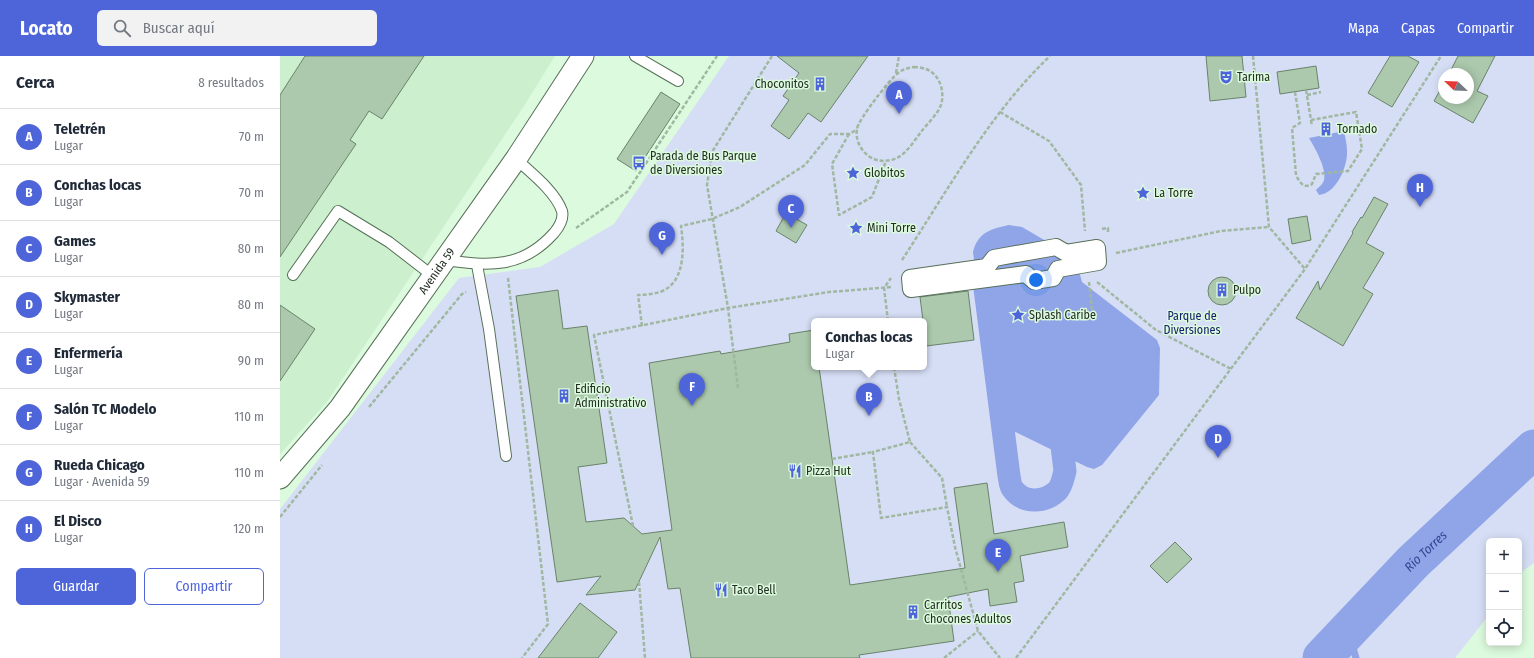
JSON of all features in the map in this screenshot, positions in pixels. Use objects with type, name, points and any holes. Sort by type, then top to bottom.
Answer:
[{"type":"street","name":"Avenida 59","points":[[280,478],[340,408],[516,159],[583,56]]},
{"type":"street","points":[[1056,247],[1066,253],[1097,248],[1098,262],[1058,269],[1053,278],[1034,281],[1026,274],[911,289],[910,278],[987,268],[994,258],[1056,247]]},
{"type":"lane","points":[[635,56],[678,81]]},
{"type":"lane","points":[[445,260],[477,265],[511,262],[527,256],[544,243],[560,226],[563,213],[554,196],[516,159]]},
{"type":"lane","points":[[293,275],[338,211],[389,242],[433,276]]},
{"type":"lane","points":[[477,265],[482,286],[506,456]]},
{"type":"path","points":[[570,232],[627,192],[718,56]]},
{"type":"path","points":[[738,388],[728,308],[707,185],[712,152],[772,56]]},
{"type":"path","points":[[896,74],[899,56]]},
{"type":"path","points":[[901,262],[1000,112],[1032,74],[1050,56]]},
{"type":"path","points":[[1253,56],[1269,228],[1306,270]]},
{"type":"path","points":[[1016,658],[1306,270],[1441,56]]},
{"type":"path","points":[[856,129],[857,140],[861,149],[873,159],[886,161],[898,158],[905,152],[941,105],[943,95],[941,85],[935,75],[927,69],[914,66],[896,74],[860,120],[856,129],[850,134],[832,164],[839,215],[872,197],[886,161]]},
{"type":"path","points":[[1306,90],[1312,126]]},
{"type":"path","points":[[1295,92],[1300,123],[1292,128],[1296,175],[1299,182],[1308,187],[1312,184],[1316,174],[1348,171],[1362,149],[1356,112],[1311,120]]},
{"type":"path","points":[[1307,95],[1322,92]]},
{"type":"path","points":[[642,326],[638,295],[661,292],[673,282],[682,264],[683,242],[681,226],[712,219],[740,207],[805,164],[830,134],[850,134]]},
{"type":"path","points":[[1122,252],[1221,231],[1269,228]]},
{"type":"path","points":[[888,318],[884,288],[892,275]]},
{"type":"path","points":[[366,411],[462,294],[508,276],[548,624],[522,658]]},
{"type":"path","points":[[633,526],[594,335],[728,308],[828,292],[896,286]]},
{"type":"path","points":[[1090,288],[1094,319]]},
{"type":"path","points":[[894,370],[899,399],[910,442],[942,478],[955,547],[978,631],[1000,658]]},
{"type":"path","points":[[832,459],[873,452],[910,442]]},
{"type":"path","points":[[873,452],[881,518],[947,506]]},
{"type":"path","points":[[280,517],[325,461]]},
{"type":"path","points":[[639,582],[645,658]]},
{"type":"path","points":[[944,658],[978,631]]},
{"type":"shaded area","points":[[280,56],[555,56],[522,109],[327,402],[280,454]]},
{"type":"green space","name":"Parque de Diversiones","points":[[729,56],[1534,56],[1534,563],[1522,573],[1522,538],[1486,538],[1486,619],[1455,658],[280,658],[280,509],[459,278],[540,267],[614,224]]},
{"type":"water","points":[[1344,131],[1347,150],[1346,164],[1336,184],[1325,193],[1319,195],[1316,190],[1323,181],[1324,170],[1309,138]]},
{"type":"water","points":[[1009,225],[1022,227],[1046,241],[1078,267],[1082,282],[1157,340],[1160,348],[1159,395],[1102,465],[1094,469],[1005,427],[997,420],[994,410],[973,252],[978,240],[986,232]]},
{"type":"building","points":[[305,56],[424,56],[382,119],[369,111],[350,140],[356,144],[280,257],[280,95]]},
{"type":"building","name":"Choconitos","points":[[777,56],[868,56],[821,122],[808,113],[789,139],[771,126],[789,100],[783,96],[799,73]]},
{"type":"building","name":"Tarima","points":[[1206,56],[1242,56],[1246,97],[1210,101]]},
{"type":"building","points":[[1390,56],[1408,56],[1419,62],[1392,107],[1368,93]]},
{"type":"building","points":[[1458,56],[1495,56],[1477,91],[1488,96],[1473,123],[1439,104],[1474,104],[1474,68],[1452,68]]},
{"type":"building","points":[[1316,66],[1319,88],[1280,94],[1277,72]]},
{"type":"building","points":[[661,92],[680,104],[636,171],[617,159]]},
{"type":"building","points":[[1438,94],[1438,103],[1434,101]]},
{"type":"building","points":[[1374,197],[1388,204],[1366,243],[1384,253],[1363,288],[1373,294],[1343,346],[1296,318],[1318,281],[1320,290],[1353,233],[1352,232]]},
{"type":"building","points":[[786,213],[807,225],[796,243],[776,231]]},
{"type":"building","points":[[1307,216],[1311,240],[1292,244],[1288,219]]},
{"type":"building","name":"Pulpo","points":[[1222,277],[1232,281],[1236,291],[1232,301],[1222,305],[1212,301],[1208,291],[1212,281]]},
{"type":"building","points":[[558,290],[563,329],[587,326],[607,463],[578,467],[586,522],[624,518],[642,534],[672,530],[649,363],[720,351],[721,354],[790,342],[789,334],[811,330],[811,370],[819,370],[850,585],[965,568],[954,488],[987,483],[994,534],[1064,522],[1068,547],[1020,556],[1024,581],[1014,583],[1017,602],[990,606],[988,589],[948,597],[954,641],[859,655],[860,658],[691,658],[680,588],[668,589],[660,537],[635,590],[586,595],[601,576],[557,582],[516,296]]},
{"type":"building","points":[[968,291],[974,340],[927,346],[927,318],[923,318],[920,297]]},
{"type":"building","points":[[280,305],[315,329],[280,381]]},
{"type":"building","points":[[1175,542],[1192,559],[1167,583],[1150,566]]},
{"type":"building","points":[[580,603],[617,632],[598,658],[538,658]]},
{"type":"waterway","points":[[1017,247],[1035,259],[1041,269],[1065,471],[1059,489],[1052,495],[1040,500],[1022,497],[1012,488],[1010,484],[983,273],[985,266],[995,253],[1004,249],[1017,247]]},
{"type":"waterway","name":"Río Torres","points":[[1322,658],[1413,562],[1534,449]]},
{"type":"waterway","points":[[1348,631],[1356,658]]},
{"type":"place","name":"Tarima","points":[[1226,77]]},
{"type":"place","name":"Choconitos","points":[[820,84]]},
{"type":"place","name":"Teletrén","points":[[899,114]]},
{"type":"place","name":"Tornado","points":[[1326,129]]},
{"type":"place","name":"Parada de Bus Parque de Diversiones","points":[[639,163]]},
{"type":"place","name":"Globitos","points":[[853,173]]},
{"type":"place","name":"La Torre","points":[[1143,193]]},
{"type":"place","name":"El Disco","points":[[1420,207]]},
{"type":"place","name":"Games","points":[[791,228]]},
{"type":"place","name":"Mini Torre","points":[[856,228]]},
{"type":"place","name":"Rueda Chicago","points":[[662,255]]},
{"type":"place","name":"Pulpo","points":[[1222,290]]},
{"type":"place","name":"Splash Caribe","points":[[1018,315]]},
{"type":"place","name":"Edificio Administrativo","points":[[564,396]]},
{"type":"place","name":"Salón TC Modelo","points":[[692,406]]},
{"type":"place","name":"Conchas locas","points":[[869,416]]},
{"type":"place","name":"Skymaster","points":[[1218,458]]},
{"type":"place","name":"Pizza Hut","points":[[795,471]]},
{"type":"place","name":"Enfermería","points":[[998,572]]},
{"type":"place","name":"Taco Bell","points":[[721,590]]},
{"type":"place","name":"Carritos Chocones Adultos","points":[[913,612]]}]
